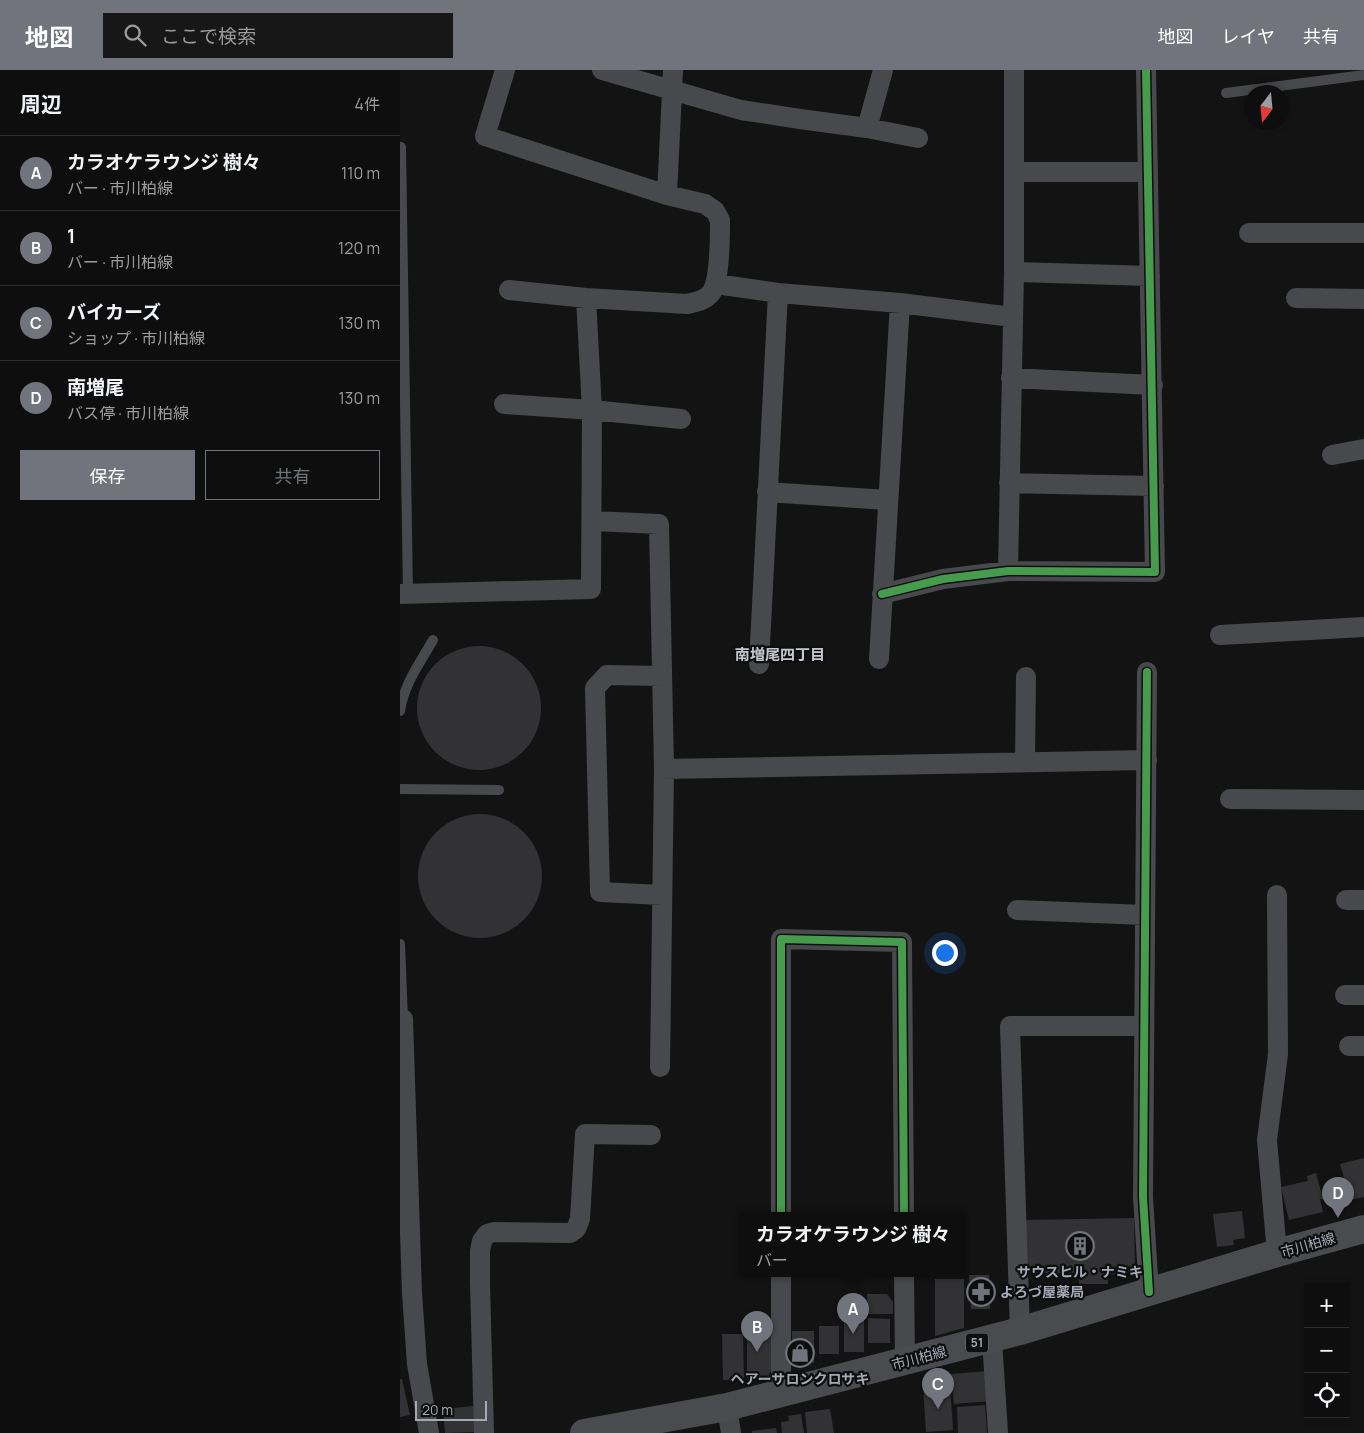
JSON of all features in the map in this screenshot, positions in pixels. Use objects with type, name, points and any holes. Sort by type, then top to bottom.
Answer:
[{"type":"main road","name":"市川柏線","points":[[584,1433],[727,1407],[992,1339],[1364,1229]]},
{"type":"street","points":[[506,70],[485,136],[667,195],[705,204],[715,211],[720,220],[716,284],[710,295],[701,301],[686,304],[586,298],[509,290]]},
{"type":"street","points":[[602,70],[741,110],[800,120],[867,128],[918,138]]},
{"type":"street","points":[[667,195],[673,70]]},
{"type":"street","points":[[867,128],[883,70]]},
{"type":"street","points":[[1008,571],[1014,272],[1014,70]]},
{"type":"street","points":[[882,594],[943,579],[1008,571],[1155,572],[1146,70]]},
{"type":"street","points":[[1014,172],[1148,172]]},
{"type":"street","points":[[1249,233],[1364,233]]},
{"type":"street","points":[[1014,272],[1150,276]]},
{"type":"street","points":[[716,284],[778,293],[900,303],[1012,317]]},
{"type":"street","points":[[758,664],[778,293]]},
{"type":"street","points":[[404,593],[591,589],[593,521],[592,410],[586,298]]},
{"type":"street","points":[[1296,298],[1364,299]]},
{"type":"street","points":[[879,659],[900,303]]},
{"type":"street","points":[[1011,378],[1153,385]]},
{"type":"street","points":[[504,404],[681,419]]},
{"type":"street","points":[[1332,455],[1364,449]]},
{"type":"street","points":[[1010,483],[1154,486]]},
{"type":"street","points":[[767,492],[887,500]]},
{"type":"street","points":[[593,521],[659,524],[664,769],[660,1067]]},
{"type":"street","points":[[1220,635],[1364,627]]},
{"type":"street","points":[[1147,672],[1143,1197],[1148,1292]]},
{"type":"street","points":[[662,676],[607,675],[596,688],[600,892],[662,895]]},
{"type":"street","points":[[1024,762],[1026,677]]},
{"type":"street","points":[[664,769],[1147,760]]},
{"type":"street","points":[[1230,799],[1364,800]]},
{"type":"street","points":[[1277,895],[1278,1054],[1267,1140],[1278,1253]]},
{"type":"street","points":[[1017,910],[1145,915]]},
{"type":"street","points":[[781,1212],[780,939],[902,942],[904,1212]]},
{"type":"street","points":[[402,1010],[413,1302],[417,1364],[429,1433]]},
{"type":"street","points":[[1020,1331],[1010,1026],[1144,1026]]},
{"type":"street","points":[[484,1433],[480,1283],[482,1241],[487,1234],[494,1232],[570,1233],[576,1229],[580,1219],[585,1134],[651,1135]]},
{"type":"street","points":[[781,1277],[781,1394]]},
{"type":"street","points":[[904,1277],[905,1361]]},
{"type":"street","points":[[992,1339],[998,1433]]},
{"type":"street","points":[[727,1407],[731,1433]]},
{"type":"lane","points":[[1226,93],[1364,75]]},
{"type":"lane","points":[[401,147],[404,593]]},
{"type":"lane","points":[[400,711],[401,701],[407,684],[433,640]]},
{"type":"lane","points":[[400,789],[499,790]]},
{"type":"lane","points":[[400,944],[402,1010]]},
{"type":"building","points":[[479,646],[503,651],[523,664],[536,684],[541,708],[536,732],[523,752],[503,765],[479,770],[455,765],[435,752],[422,732],[417,708],[422,684],[435,664],[455,651]]},
{"type":"building","points":[[480,814],[504,819],[524,832],[537,852],[542,876],[537,900],[524,920],[504,933],[480,938],[456,933],[436,920],[423,900],[418,876],[423,852],[436,832],[456,819]]},
{"type":"building","points":[[1364,1158],[1364,1197],[1346,1201],[1340,1179],[1344,1178],[1340,1164]]},
{"type":"building","points":[[1316,1173],[1323,1199],[1320,1199],[1323,1212],[1289,1220],[1281,1187],[1308,1181],[1307,1176]]},
{"type":"building","points":[[1242,1211],[1245,1238],[1233,1240],[1234,1245],[1217,1247],[1213,1214]]},
{"type":"building","name":"サウスヒル・ナミキ","points":[[1134,1218],[1135,1273],[1108,1274],[1108,1284],[1079,1284],[1079,1273],[1027,1273],[1025,1220]]},
{"type":"building","points":[[969,1275],[989,1275],[990,1309],[971,1309]]},
{"type":"building","points":[[935,1279],[964,1279],[964,1328],[935,1336]]},
{"type":"building","points":[[867,1294],[887,1294],[893,1302],[893,1314],[868,1314]]},
{"type":"building","points":[[844,1318],[864,1318],[864,1352],[844,1352]]},
{"type":"building","points":[[868,1318],[890,1319],[890,1343],[868,1343]]},
{"type":"building","points":[[819,1326],[839,1326],[839,1354],[819,1354]]},
{"type":"building","points":[[747,1329],[768,1329],[772,1332],[771,1371],[767,1378],[747,1378]]},
{"type":"building","points":[[792,1331],[814,1331],[814,1363],[792,1362]]},
{"type":"building","points":[[722,1334],[743,1334],[744,1380],[723,1380]]},
{"type":"building","points":[[988,1371],[991,1401],[954,1404],[951,1374]]},
{"type":"building","points":[[400,1379],[402,1379],[410,1415],[400,1417]]},
{"type":"building","points":[[950,1384],[953,1430],[926,1432],[923,1386]]},
{"type":"building","points":[[985,1405],[987,1433],[958,1433],[957,1407]]},
{"type":"building","points":[[473,1406],[476,1432],[445,1433],[443,1409]]},
{"type":"building","points":[[830,1409],[834,1433],[807,1433],[805,1412]]},
{"type":"building","points":[[801,1414],[804,1433],[782,1433],[781,1422],[789,1421],[788,1416]]},
{"type":"building","points":[[776,1428],[777,1433],[752,1433],[752,1431]]},
{"type":"cycle path","points":[[882,594],[943,579],[1008,571],[1155,572],[1146,70]]},
{"type":"cycle path","points":[[1147,672],[1143,1197],[1149,1292]]},
{"type":"cycle path","points":[[781,1212],[781,939],[902,942],[904,1212]]},
{"type":"place","name":"南増尾","points":[[1338,1218]]},
{"type":"place","name":"サウスヒル・ナミキ","points":[[1080,1246]]},
{"type":"place","name":"よろづ屋薬局","points":[[981,1292]]},
{"type":"place","name":"カラオケラウンジ 樹々","points":[[853,1334]]},
{"type":"place","name":"1","points":[[757,1352]]},
{"type":"place","name":"ヘアーサロンクロサキ","points":[[800,1353]]},
{"type":"place","name":"バイカーズ","points":[[938,1409]]},
{"type":"district","name":"南増尾四丁目","points":[[780,655]]}]
